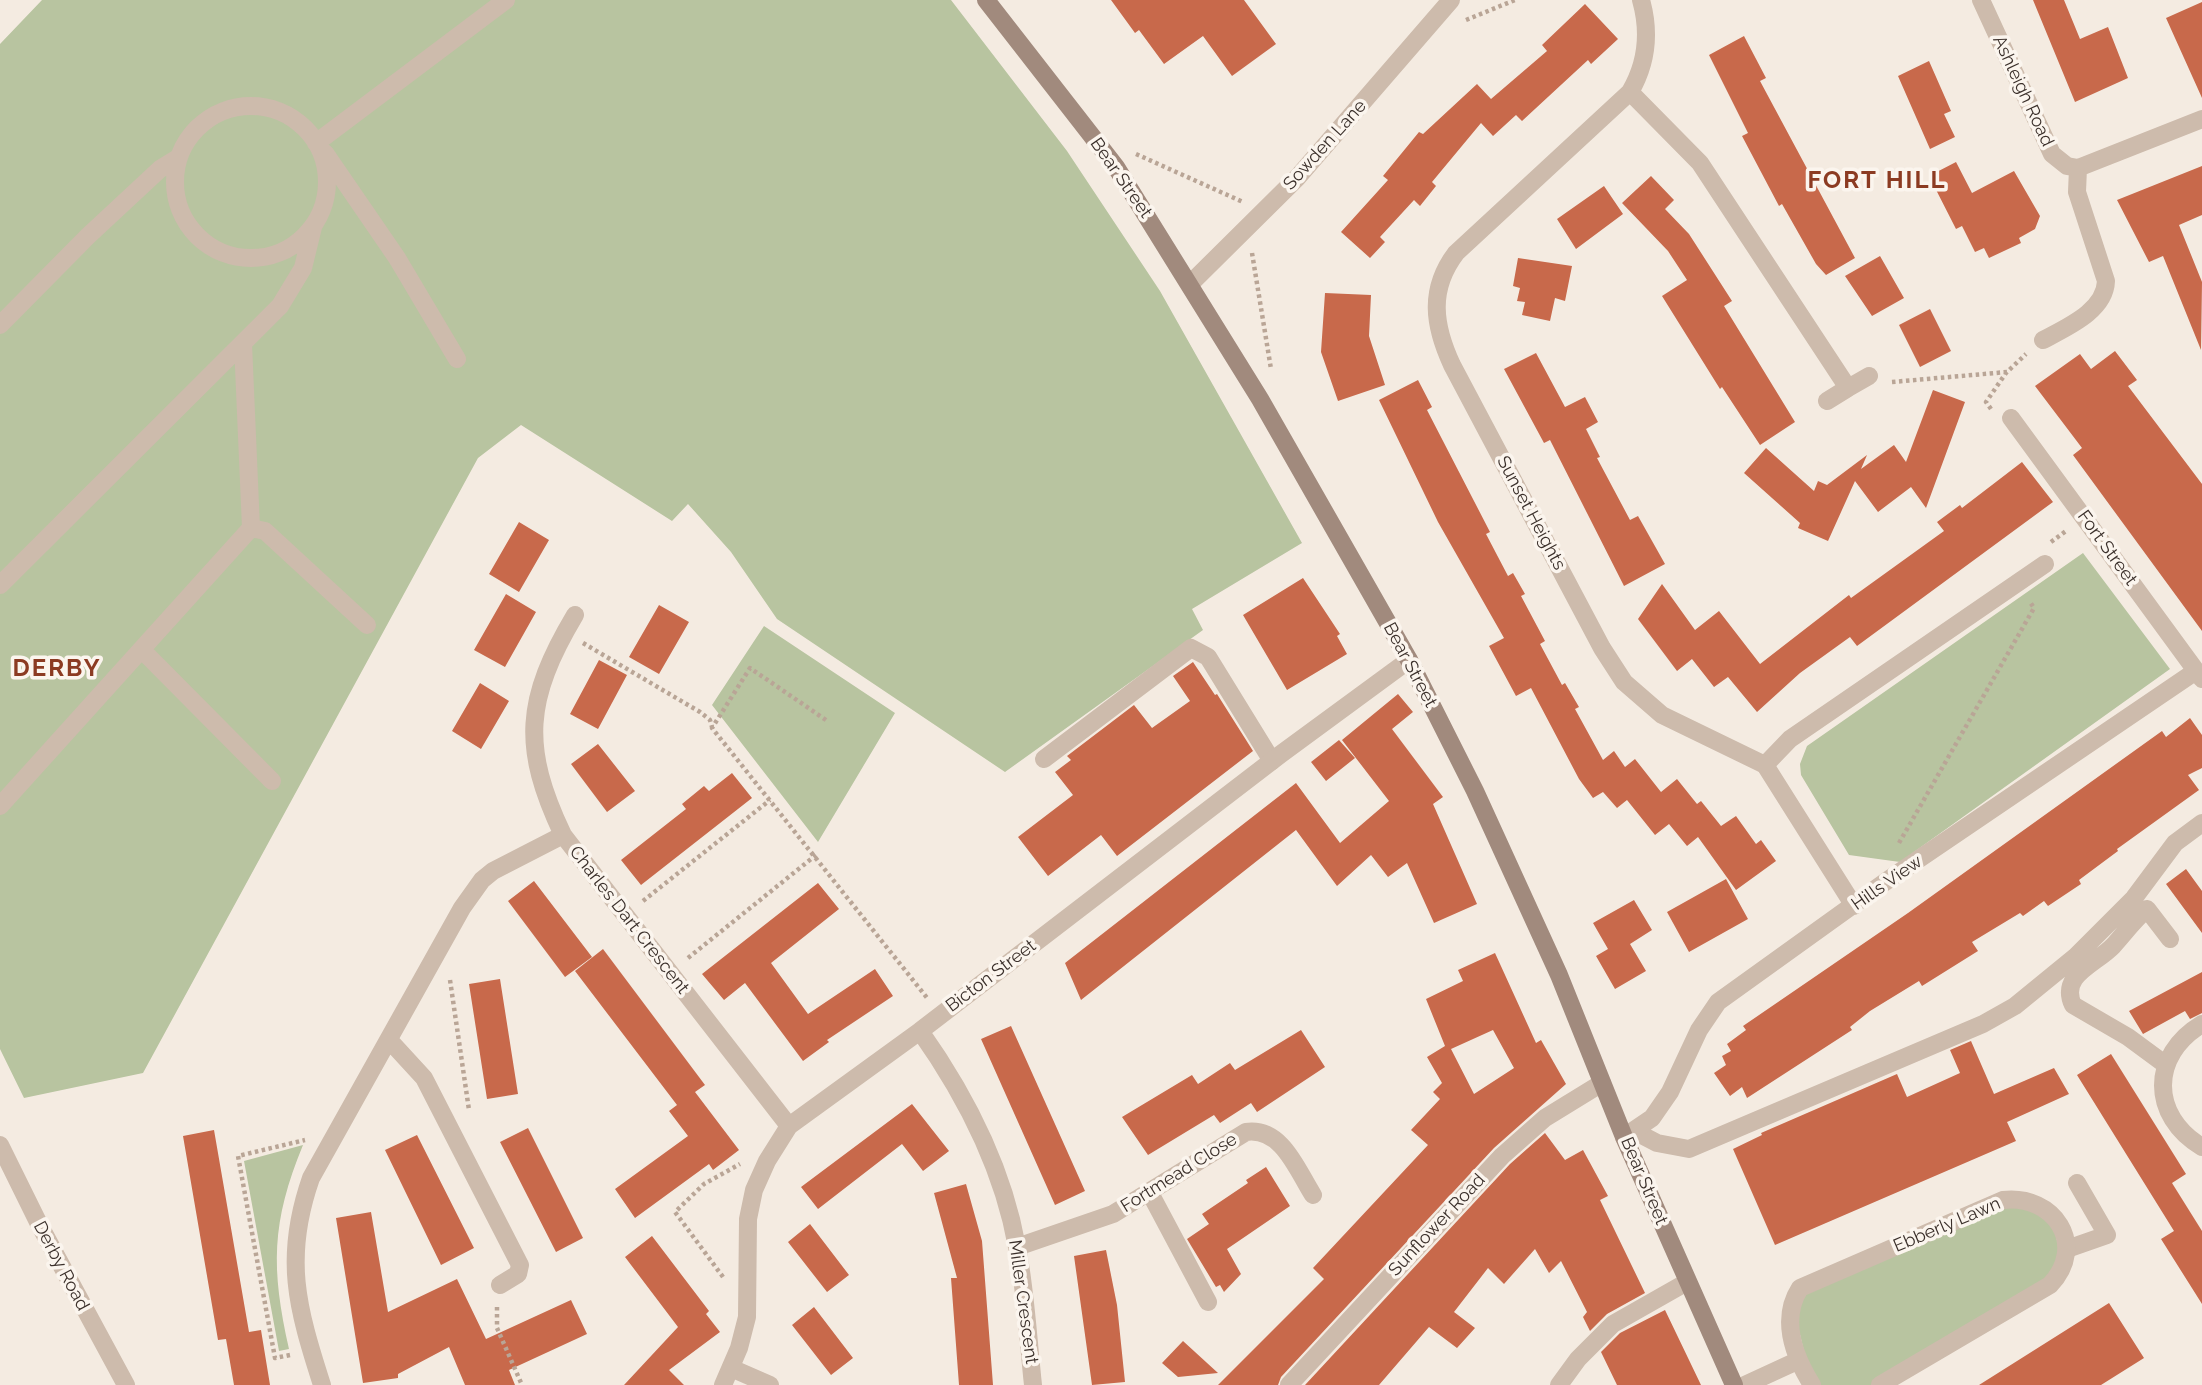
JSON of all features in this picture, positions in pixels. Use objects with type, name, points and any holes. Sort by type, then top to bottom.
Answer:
[{"type":"street","points":[[318,147],[506,0]]},
{"type":"street","name":"Bear Street","points":[[986,0],[1116,167],[1191,283],[1409,660],[1475,791],[1559,975],[1602,1083],[1629,1134],[1687,1282],[1734,1385]]},
{"type":"street","name":"Sowden Lane","points":[[1191,283],[1315,157],[1451,0]]},
{"type":"street","name":"Sunset Heights","points":[[1641,0],[1646,47],[1639,76],[1630,92],[1455,253],[1440,278],[1435,308],[1438,328],[1452,365],[1602,648],[1624,682],[1662,715],[1765,765]]},
{"type":"street","name":"Ashleigh Road","points":[[1981,0],[2052,155],[2067,166],[2078,168]]},
{"type":"street","points":[[1630,92],[1700,163],[1848,388]]},
{"type":"street","points":[[0,585],[280,306],[303,268],[313,227],[324,203],[328,177],[318,147],[307,130],[286,114],[261,106],[235,106],[211,116],[191,133],[178,158],[174,178],[177,202],[187,225],[204,243],[225,255],[250,259],[274,255],[296,244],[313,227]]},
{"type":"street","points":[[2043,341],[2097,305],[2106,294],[2104,268],[2077,192],[2078,168],[2202,119]]},
{"type":"street","points":[[318,147],[328,155],[397,258],[457,359]]},
{"type":"street","points":[[0,325],[88,236],[160,169],[178,158]]},
{"type":"street","points":[[0,806],[251,528],[243,344]]},
{"type":"street","points":[[1827,401],[1869,376]]},
{"type":"street","name":"Fort Street","points":[[2011,418],[2199,675]]},
{"type":"street","points":[[251,528],[265,531],[367,625]]},
{"type":"street","points":[[1854,906],[1765,765],[1790,739],[2045,564]]},
{"type":"street","points":[[563,835],[543,792],[535,754],[533,715],[547,665],[575,615]]},
{"type":"street","points":[[1044,759],[1191,648],[1208,657],[1272,761]]},
{"type":"street","points":[[143,650],[272,781]]},
{"type":"street","name":"Bicton Street","points":[[723,1385],[739,1348],[747,1309],[748,1219],[754,1190],[789,1125],[920,1031],[1272,761],[1409,660]]},
{"type":"street","name":"Hills View","points":[[1629,1134],[1652,1118],[1670,1092],[1710,1010],[1885,882],[2199,675]]},
{"type":"street","points":[[1629,1134],[1689,1149],[1983,1024],[2015,1006],[2075,957],[2134,898],[2175,843],[2202,822]]},
{"type":"street","name":"Charles Dart Crescent","points":[[322,1385],[298,1301],[295,1248],[301,1207],[311,1178],[390,1041],[444,940],[482,880],[509,861],[563,835],[789,1125]]},
{"type":"street","points":[[2166,1065],[2073,1005],[2069,990],[2072,981],[2091,961],[2111,948],[2147,909],[2171,939]]},
{"type":"street","points":[[2202,1024],[2186,1034],[2166,1065],[2163,1094],[2168,1114],[2185,1138],[2202,1147]]},
{"type":"street","name":"Miller Crescent","points":[[920,1031],[950,1074],[980,1130],[1001,1186],[1017,1247],[1033,1385]]},
{"type":"street","points":[[390,1041],[424,1078],[520,1265],[518,1274],[500,1285]]},
{"type":"street","name":"Sunflower Road","points":[[1289,1385],[1502,1156],[1545,1118],[1602,1083]]},
{"type":"street","name":"Fortmead Close","points":[[1017,1247],[1113,1214],[1150,1194],[1218,1147],[1246,1132],[1256,1131],[1276,1137],[1313,1195]]},
{"type":"street","name":"Derby Road","points":[[0,1145],[39,1224],[126,1385]]},
{"type":"street","points":[[1881,1385],[2050,1285],[2063,1268],[2067,1249],[2107,1235],[2077,1183]]},
{"type":"street","points":[[1150,1194],[1208,1302]]},
{"type":"street","name":"Ebberly Lawn","points":[[1812,1385],[1797,1361],[1789,1312],[1800,1288],[2003,1200],[2029,1200],[2051,1213],[2059,1225],[2067,1249]]},
{"type":"street","points":[[1559,1385],[1578,1359],[1613,1324],[1687,1282]]},
{"type":"street","points":[[1745,1385],[1797,1361]]},
{"type":"street","points":[[731,1368],[770,1385]]},
{"type":"path","points":[[1127,150],[1263,211]]},
{"type":"path","points":[[1248,227],[1271,372],[1260,399]]},
{"type":"path","points":[[1869,376],[1882,383],[2007,372],[2043,341]]},
{"type":"path","points":[[2045,564],[2044,549],[2084,517]]},
{"type":"path","points":[[1885,882],[1886,865],[2035,608],[2016,583]]},
{"type":"path","points":[[565,632],[700,712],[709,720],[712,728],[816,855],[940,1015]]},
{"type":"path","points":[[712,728],[750,668],[826,720]]},
{"type":"path","points":[[625,914],[771,800]]},
{"type":"path","points":[[667,971],[816,855]]},
{"type":"path","points":[[444,940],[469,1111],[466,1156]]},
{"type":"path","points":[[312,1352],[275,1358],[239,1156],[338,1132]]},
{"type":"path","points":[[747,1309],[675,1212],[704,1184],[778,1143]]},
{"type":"path","points":[[500,1285],[492,1290],[497,1300],[497,1328],[522,1385]]},
{"type":"green space","points":[[42,0],[951,0],[1067,151],[1160,291],[1302,543],[1192,609],[1203,630],[1005,772],[777,619],[731,552],[688,504],[672,521],[521,425],[478,458],[143,1073],[24,1098],[0,1049],[0,44]]},
{"type":"green space","points":[[2083,553],[2170,669],[1900,862],[1849,855],[1801,775],[1800,764],[1807,746]]},
{"type":"green space","points":[[764,626],[895,713],[818,842],[712,705]]},
{"type":"green space","points":[[303,1145],[285,1198],[277,1246],[279,1294],[289,1349],[279,1351],[244,1161]]},
{"type":"green space","points":[[2003,1200],[2051,1213],[2063,1268],[1880,1385],[1812,1385],[1792,1301]]},
{"type":"building","points":[[1111,0],[1244,0],[1276,44],[1232,76],[1203,36],[1164,64],[1139,30],[1135,33]]},
{"type":"building","points":[[2033,0],[2064,0],[2080,39],[2108,27],[2128,78],[2075,102]]},
{"type":"building","points":[[2202,2],[2202,98],[2166,18]]},
{"type":"building","points":[[1585,4],[1618,39],[1591,64],[1588,60],[1522,121],[1516,115],[1493,136],[1481,123],[1432,182],[1436,186],[1420,206],[1414,200],[1380,237],[1385,242],[1370,258],[1341,232],[1388,180],[1383,176],[1419,132],[1423,134],[1477,84],[1491,99],[1547,51],[1542,45]]},
{"type":"building","points":[[1744,36],[1766,78],[1760,81],[1855,258],[1826,275],[1816,264],[1782,204],[1779,206],[1742,136],[1748,133],[1709,55]]},
{"type":"building","points":[[1929,61],[1951,111],[1944,114],[1955,137],[1930,149],[1898,76]]},
{"type":"building","points":[[1956,162],[1972,193],[2014,171],[2040,216],[2035,229],[2019,238],[2021,243],[1989,258],[1984,248],[1975,252],[1962,226],[1956,229],[1929,176]]},
{"type":"building","points":[[2202,166],[2202,215],[2179,225],[2202,282],[2201,350],[2163,256],[2149,262],[2117,200]]},
{"type":"building","points":[[1651,176],[1674,200],[1665,209],[1689,234],[1732,301],[1724,306],[1795,422],[1760,445],[1722,387],[1720,389],[1662,296],[1687,280],[1668,251],[1622,203]]},
{"type":"building","points":[[1604,186],[1623,214],[1576,249],[1557,219]]},
{"type":"building","points":[[1880,256],[1904,298],[1872,316],[1845,276]]},
{"type":"building","points":[[1518,258],[1572,266],[1565,301],[1555,298],[1550,321],[1522,315],[1525,302],[1517,301],[1520,288],[1513,286]]},
{"type":"building","points":[[1325,293],[1371,295],[1369,336],[1385,385],[1338,401],[1321,352]]},
{"type":"building","points":[[1930,309],[1951,351],[1920,367],[1899,325]]},
{"type":"building","points":[[2115,351],[2137,380],[2128,386],[2202,484],[2202,631],[2073,455],[2082,448],[2035,386],[2080,354],[2091,369]]},
{"type":"building","points":[[1536,353],[1565,407],[1585,397],[1598,422],[1586,429],[1600,457],[1597,458],[1630,520],[1638,516],[1665,564],[1624,586],[1550,440],[1544,443],[1504,369]]},
{"type":"building","points":[[1418,380],[1432,407],[1427,410],[1490,532],[1486,534],[1508,576],[1513,573],[1525,594],[1521,596],[1545,641],[1540,644],[1562,685],[1565,683],[1579,707],[1575,709],[1603,760],[1614,751],[1625,767],[1635,759],[1661,792],[1677,779],[1697,804],[1701,801],[1721,826],[1736,816],[1756,844],[1761,840],[1776,861],[1736,890],[1698,837],[1687,846],[1669,824],[1655,835],[1627,800],[1617,808],[1603,792],[1593,798],[1579,779],[1531,688],[1516,696],[1489,646],[1504,638],[1438,522],[1379,400]]},
{"type":"building","points":[[1933,390],[1965,402],[1926,508],[1911,487],[1878,512],[1855,481],[1828,541],[1798,528],[1800,523],[1744,473],[1766,448],[1814,491],[1818,481],[1827,485],[1867,455],[1861,469],[1894,445],[1906,462]]},
{"type":"building","points":[[2022,462],[2053,502],[1857,646],[1850,637],[1800,673],[1757,712],[1728,677],[1714,687],[1692,659],[1677,671],[1638,619],[1662,584],[1695,630],[1719,611],[1760,664],[1849,595],[1851,598],[1944,531],[1937,522],[1960,505],[1962,508]]},
{"type":"building","points":[[519,522],[549,540],[519,592],[489,574]]},
{"type":"building","points":[[1303,578],[1340,634],[1337,636],[1347,654],[1287,690],[1243,615]]},
{"type":"building","points":[[506,594],[536,612],[505,667],[474,650]]},
{"type":"building","points":[[659,605],[689,622],[659,674],[629,657]]},
{"type":"building","points":[[599,660],[627,675],[598,729],[570,714]]},
{"type":"building","points":[[1193,662],[1253,751],[1117,856],[1101,835],[1048,876],[1018,837],[1073,795],[1055,772],[1071,760],[1067,756],[1134,705],[1152,728],[1190,701],[1173,676]]},
{"type":"building","points":[[480,683],[509,701],[481,749],[452,731]]},
{"type":"building","points":[[1398,694],[1413,712],[1392,729],[1443,797],[1433,804],[1477,904],[1434,923],[1407,863],[1388,877],[1371,855],[1337,886],[1296,830],[1081,1000],[1065,963],[1296,783],[1340,843],[1389,801],[1342,740]]},
{"type":"building","points":[[2190,718],[2202,735],[2202,768],[2188,775],[2199,790],[2117,849],[2118,851],[2079,880],[2081,884],[2048,906],[2044,901],[2023,916],[2020,913],[1972,942],[1978,951],[1922,986],[1919,981],[1870,1011],[1850,1027],[1852,1030],[1747,1098],[1742,1087],[1730,1096],[1714,1073],[1726,1065],[1722,1056],[1731,1051],[1727,1044],[1746,1030],[1743,1026],[1908,913],[2162,731],[2166,737]]},
{"type":"building","points":[[1339,740],[1355,758],[1326,781],[1311,762]]},
{"type":"building","points":[[598,744],[635,791],[607,812],[571,764]]},
{"type":"building","points":[[732,773],[752,798],[641,885],[621,860],[686,809],[682,804],[704,786],[709,791]]},
{"type":"building","points":[[2186,869],[2202,891],[2202,933],[2166,884]]},
{"type":"building","points":[[1726,879],[1748,919],[1689,952],[1667,912]]},
{"type":"building","points":[[534,881],[592,957],[565,977],[508,901]]},
{"type":"building","points":[[818,883],[839,909],[771,963],[808,1014],[875,969],[893,996],[827,1040],[829,1042],[803,1061],[745,983],[724,1000],[702,974]]},
{"type":"building","points":[[1634,900],[1652,930],[1630,944],[1646,971],[1615,989],[1596,956],[1608,949],[1593,923]]},
{"type":"building","points":[[603,949],[705,1085],[695,1092],[739,1150],[713,1170],[709,1164],[635,1218],[615,1189],[688,1136],[669,1111],[677,1105],[575,971]]},
{"type":"building","points":[[1495,953],[1536,1043],[1541,1040],[1566,1084],[1494,1148],[1281,1377],[1278,1385],[1218,1385],[1324,1279],[1313,1268],[1428,1145],[1411,1130],[1440,1099],[1433,1092],[1442,1083],[1427,1057],[1445,1046],[1426,999],[1463,981],[1458,970]],"holes":[[[1493,1030],[1514,1068],[1474,1094],[1451,1049]]]},
{"type":"building","points":[[2202,972],[2202,1013],[2190,1019],[2185,1011],[2143,1034],[2129,1011]]},
{"type":"building","points":[[500,979],[518,1094],[487,1099],[469,984]]},
{"type":"building","points":[[1011,1026],[1085,1191],[1055,1205],[981,1039]]},
{"type":"building","points":[[1301,1030],[1325,1067],[1257,1112],[1251,1103],[1220,1123],[1214,1115],[1148,1155],[1122,1117],[1192,1075],[1198,1084],[1230,1063],[1235,1070]]},
{"type":"building","points":[[1971,1041],[1994,1094],[2054,1068],[2069,1094],[2007,1122],[2016,1141],[1775,1245],[1733,1149],[1762,1135],[1761,1133],[1897,1074],[1907,1097],[1960,1073],[1950,1050]]},
{"type":"building","points":[[2111,1054],[2186,1174],[2172,1183],[2202,1231],[2202,1304],[2161,1239],[2174,1231],[2077,1075]]},
{"type":"building","points":[[912,1104],[949,1151],[923,1171],[902,1144],[818,1209],[801,1187]]},
{"type":"building","points":[[528,1128],[583,1238],[556,1252],[500,1142]]},
{"type":"building","points":[[214,1130],[249,1332],[261,1330],[270,1385],[234,1385],[226,1339],[218,1340],[183,1136]]},
{"type":"building","points":[[1545,1133],[1565,1160],[1583,1150],[1608,1196],[1600,1200],[1645,1293],[1607,1314],[1590,1331],[1583,1317],[1587,1312],[1561,1261],[1549,1273],[1535,1249],[1504,1284],[1488,1268],[1454,1312],[1475,1328],[1457,1348],[1429,1327],[1379,1385],[1305,1385],[1510,1164]]},
{"type":"building","points":[[417,1135],[474,1248],[441,1265],[385,1150]]},
{"type":"building","points":[[1266,1167],[1290,1206],[1227,1249],[1241,1274],[1224,1292],[1220,1285],[1216,1287],[1187,1239],[1209,1224],[1202,1214],[1248,1183],[1246,1180]]},
{"type":"building","points":[[966,1184],[982,1241],[993,1385],[959,1385],[951,1278],[957,1278],[934,1193]]},
{"type":"building","points":[[371,1212],[388,1312],[457,1279],[486,1339],[571,1300],[587,1334],[509,1370],[515,1385],[465,1385],[449,1347],[398,1374],[398,1378],[363,1383],[336,1218]]},
{"type":"building","points":[[810,1224],[849,1275],[827,1292],[788,1242]]},
{"type":"building","points":[[652,1236],[709,1311],[706,1314],[720,1332],[669,1370],[684,1385],[624,1385],[678,1327],[625,1257]]},
{"type":"building","points":[[1106,1250],[1117,1305],[1125,1382],[1092,1385],[1074,1256]]},
{"type":"building","points":[[2109,1303],[2144,1358],[2101,1385],[1979,1385]]},
{"type":"building","points":[[814,1307],[853,1358],[831,1375],[792,1325]]},
{"type":"building","points":[[1665,1310],[1701,1385],[1617,1385],[1601,1352],[1620,1333]]},
{"type":"building","points":[[1183,1341],[1218,1373],[1178,1377],[1162,1363]]},
{"type":"district","name":"FORT HILL","points":[[1877,181]]},
{"type":"district","name":"DERBY","points":[[57,669]]}]
